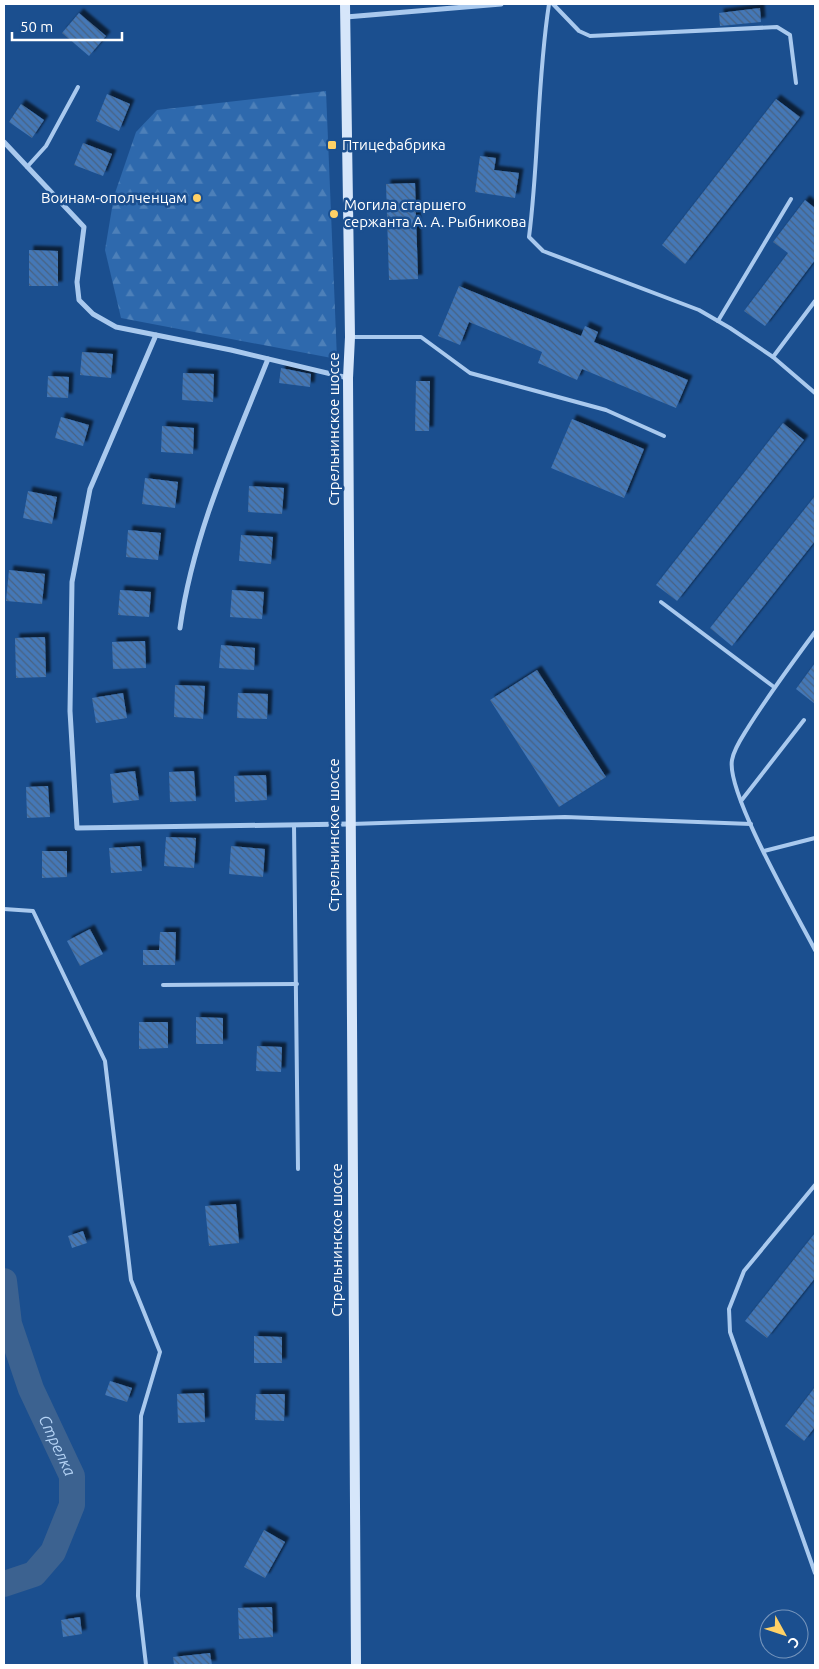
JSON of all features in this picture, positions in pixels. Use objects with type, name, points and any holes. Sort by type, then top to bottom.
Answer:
[{"type":"main road","name":"Стрельнинское шоссе","points":[[345,4],[350,337],[348,378],[349,824],[356,1665]]},
{"type":"street","points":[[345,17],[501,4]]},
{"type":"street","points":[[4,142],[84,227],[77,282],[79,300],[93,314],[116,327],[348,378]]},
{"type":"street","points":[[156,335],[90,489],[72,582],[70,711],[77,828],[349,824]]},
{"type":"street","points":[[180,628],[184,599],[209,507],[268,359]]},
{"type":"lane","points":[[549,4],[543,39],[536,182],[529,236],[543,251],[698,310],[772,357],[815,393]]},
{"type":"lane","points":[[553,4],[579,31],[590,36],[777,27],[790,35],[796,82]]},
{"type":"lane","points":[[27,167],[46,146],[78,87]]},
{"type":"lane","points":[[718,321],[791,199]]},
{"type":"lane","points":[[772,357],[815,301]]},
{"type":"lane","points":[[350,337],[421,337],[470,374],[606,410],[664,436]]},
{"type":"lane","points":[[661,602],[774,687]]},
{"type":"lane","points":[[815,632],[774,687],[732,759],[732,778],[750,824],[815,950]]},
{"type":"lane","points":[[741,801],[804,720]]},
{"type":"lane","points":[[349,824],[565,817],[750,824]]},
{"type":"lane","points":[[294,825],[298,1169]]},
{"type":"lane","points":[[764,851],[815,838]]},
{"type":"lane","points":[[4,909],[33,911],[105,1061],[131,1280],[160,1352],[141,1416],[138,1596],[146,1665]]},
{"type":"lane","points":[[163,985],[297,984]]},
{"type":"lane","points":[[815,1184],[744,1272],[729,1309],[730,1332],[815,1573]]},
{"type":"green space","points":[[326,91],[337,359],[121,318],[105,250],[114,196],[136,132],[157,110]]},
{"type":"building","points":[[760,8],[761,22],[720,26],[719,13]]},
{"type":"building","points":[[79,13],[106,36],[89,56],[62,33]]},
{"type":"building","points":[[107,94],[130,104],[119,131],[96,121]]},
{"type":"building","points":[[776,99],[800,117],[685,264],[662,245]]},
{"type":"building","points":[[21,104],[44,120],[32,138],[9,122]]},
{"type":"building","points":[[83,143],[112,154],[103,176],[74,165]]},
{"type":"building","points":[[480,156],[496,158],[494,170],[519,173],[515,198],[475,192]]},
{"type":"building","points":[[415,183],[418,279],[389,280],[386,184]]},
{"type":"building","points":[[805,200],[815,208],[815,260],[765,326],[744,311],[788,253],[773,242]]},
{"type":"building","points":[[29,250],[58,251],[58,286],[29,286]]},
{"type":"building","points":[[459,286],[581,336],[585,326],[598,332],[594,342],[688,380],[676,408],[582,369],[577,380],[538,363],[542,352],[469,322],[460,345],[438,336]]},
{"type":"building","points":[[82,352],[113,354],[111,378],[80,375]]},
{"type":"building","points":[[281,368],[311,374],[310,387],[279,383]]},
{"type":"building","points":[[183,373],[214,374],[213,402],[182,400]]},
{"type":"building","points":[[48,376],[69,377],[68,398],[47,397]]},
{"type":"building","points":[[416,381],[430,381],[429,431],[415,431]]},
{"type":"building","points":[[61,417],[89,425],[83,446],[55,438]]},
{"type":"building","points":[[572,419],[644,449],[624,498],[551,468]]},
{"type":"building","points":[[783,423],[804,440],[677,601],[656,585]]},
{"type":"building","points":[[162,426],[194,428],[193,454],[161,452]]},
{"type":"building","points":[[145,478],[178,482],[175,508],[142,504]]},
{"type":"building","points":[[249,486],[284,488],[282,514],[248,512]]},
{"type":"building","points":[[28,491],[57,497],[52,524],[23,518]]},
{"type":"building","points":[[815,496],[815,541],[732,646],[710,628]]},
{"type":"building","points":[[128,530],[161,533],[158,560],[126,557]]},
{"type":"building","points":[[241,535],[273,537],[271,564],[239,561]]},
{"type":"building","points":[[9,570],[45,574],[42,604],[6,601]]},
{"type":"building","points":[[120,590],[151,592],[149,617],[118,615]]},
{"type":"building","points":[[232,590],[264,592],[262,619],[230,617]]},
{"type":"building","points":[[45,637],[46,677],[16,678],[15,638]]},
{"type":"building","points":[[145,641],[146,668],[113,669],[112,642]]},
{"type":"building","points":[[221,645],[255,648],[254,670],[219,668]]},
{"type":"building","points":[[815,663],[815,704],[796,689]]},
{"type":"building","points":[[537,670],[606,777],[559,807],[490,700]]},
{"type":"building","points":[[175,685],[205,686],[203,719],[174,717]]},
{"type":"building","points":[[123,693],[127,718],[96,723],[92,698]]},
{"type":"building","points":[[238,693],[268,694],[267,719],[237,718]]},
{"type":"building","points":[[135,771],[139,800],[113,803],[110,774]]},
{"type":"building","points":[[194,771],[196,801],[170,802],[169,772]]},
{"type":"building","points":[[266,775],[267,800],[235,802],[234,776]]},
{"type":"building","points":[[48,786],[50,817],[27,818],[26,787]]},
{"type":"building","points":[[166,837],[196,838],[194,868],[164,866]]},
{"type":"building","points":[[140,846],[142,871],[111,873],[109,848]]},
{"type":"building","points":[[231,846],[265,849],[263,877],[229,874]]},
{"type":"building","points":[[42,851],[67,851],[67,877],[42,878]]},
{"type":"building","points":[[90,929],[103,954],[80,966],[67,941]]},
{"type":"building","points":[[160,932],[176,932],[175,965],[143,965],[143,950],[159,950]]},
{"type":"building","points":[[196,1017],[223,1018],[223,1044],[196,1044]]},
{"type":"building","points":[[139,1022],[168,1022],[168,1048],[139,1049]]},
{"type":"building","points":[[257,1046],[282,1047],[281,1072],[256,1071]]},
{"type":"building","points":[[236,1204],[239,1243],[209,1246],[205,1206]]},
{"type":"building","points":[[83,1231],[87,1243],[72,1248],[68,1236]]},
{"type":"building","points":[[815,1233],[815,1278],[767,1338],[745,1321]]},
{"type":"building","points":[[254,1336],[282,1337],[282,1363],[254,1363]]},
{"type":"building","points":[[110,1381],[132,1388],[127,1402],[105,1395]]},
{"type":"building","points":[[815,1387],[815,1427],[804,1441],[785,1426]]},
{"type":"building","points":[[204,1393],[205,1422],[178,1423],[177,1394]]},
{"type":"building","points":[[256,1394],[285,1394],[284,1421],[255,1420]]},
{"type":"building","points":[[264,1530],[285,1542],[265,1578],[244,1567]]},
{"type":"building","points":[[272,1607],[273,1637],[239,1639],[238,1608]]},
{"type":"building","points":[[80,1617],[82,1634],[63,1637],[61,1620]]},
{"type":"building","points":[[210,1653],[212,1665],[174,1665],[173,1657]]},
{"type":"waterway","name":"Стрелка","points":[[4,1281],[9,1324],[31,1389],[72,1476],[72,1505],[53,1552],[34,1574],[4,1584]]},
{"type":"place","name":"Птицефабрика","points":[[332,145]]},
{"type":"place","name":"Воинам-ополченцам","points":[[197,198]]},
{"type":"place","name":"Могила старшего сержанта А. А. Рыбникова","points":[[334,214]]}]
